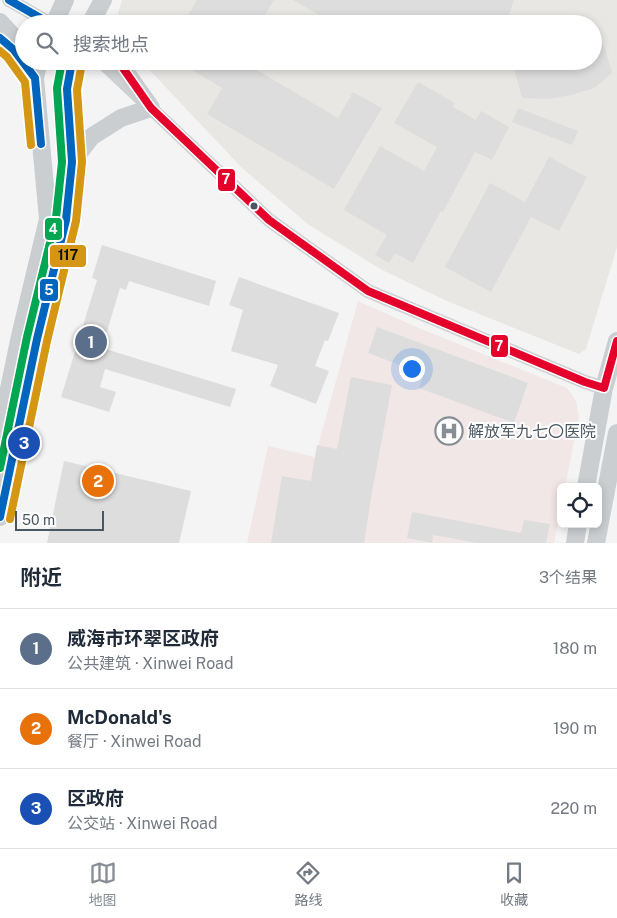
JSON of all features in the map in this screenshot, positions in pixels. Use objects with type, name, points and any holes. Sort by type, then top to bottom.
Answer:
[{"type":"main road","points":[[57,15],[65,0]]},
{"type":"main road","points":[[95,15],[103,0]]},
{"type":"main road","points":[[107,15],[110,0]]},
{"type":"main road","points":[[0,22],[15,39]]},
{"type":"main road","points":[[0,38],[15,51]]},
{"type":"main road","points":[[0,432],[20,336],[48,219],[37,70]]},
{"type":"main road","points":[[0,517],[37,339],[66,220],[72,162],[67,89],[70,70]]},
{"type":"main road","points":[[72,162],[91,137],[122,118],[151,108],[124,70]]},
{"type":"main road","points":[[587,483],[604,388],[617,341]]},
{"type":"main road","points":[[596,543],[617,433]]},
{"type":"main road","points":[[575,543],[577,528]]},
{"type":"street","points":[[9,0],[36,15]]},
{"type":"street","points":[[111,70],[269,220],[368,291],[585,382],[604,388]]},
{"type":"shaded area","points":[[122,0],[617,0],[617,247],[586,349],[579,354],[447,301],[382,270],[309,225],[242,168],[149,70],[602,70],[602,15],[118,15]]},
{"type":"shaded area","name":"解放军九七〇医院","points":[[358,301],[414,326],[567,388],[576,401],[579,417],[566,483],[557,483],[557,528],[554,543],[247,543],[268,446],[315,457]]},
{"type":"building","points":[[197,0],[274,0],[265,15],[188,15]]},
{"type":"building","points":[[293,0],[514,0],[509,15],[319,15]]},
{"type":"building","points":[[602,43],[612,73],[594,88],[548,99],[522,98],[515,70],[602,70]]},
{"type":"building","points":[[192,70],[257,70],[338,118],[353,92],[382,108],[334,189],[207,114],[222,88]]},
{"type":"building","points":[[418,82],[455,103],[453,107],[476,120],[481,111],[509,127],[492,160],[475,152],[413,263],[395,253],[389,263],[375,255],[387,235],[344,210],[380,146],[424,171],[437,147],[394,123]]},
{"type":"building","points":[[518,108],[578,131],[572,145],[512,122]]},
{"type":"building","points":[[549,157],[587,177],[559,231],[531,217],[491,292],[445,267],[490,183],[525,202]]},
{"type":"building","points":[[102,245],[216,281],[209,306],[129,281],[126,290],[120,288],[102,348],[236,389],[230,407],[105,369],[100,387],[116,392],[109,412],[61,397],[97,280],[92,278]]},
{"type":"building","points":[[239,277],[339,313],[328,341],[325,340],[315,366],[329,371],[316,404],[270,386],[278,365],[231,351],[243,310],[229,305]]},
{"type":"building","points":[[377,327],[528,383],[514,423],[419,388],[424,374],[368,353]]},
{"type":"building","points":[[351,377],[392,385],[364,543],[271,543],[282,476],[311,481],[317,445],[337,449]]},
{"type":"building","points":[[64,461],[191,491],[179,543],[47,543]]},
{"type":"building","points":[[412,512],[521,533],[524,520],[550,524],[546,543],[477,543],[433,535],[432,543],[407,538]]},
{"type":"transit line","name":"5","points":[[9,0],[35,15]]},
{"type":"transit line","name":"5","points":[[0,38],[15,51]]},
{"type":"transit line","name":"117","points":[[0,51],[15,68]]},
{"type":"transit line","name":"117","points":[[16,70],[25,82],[31,145]]},
{"type":"transit line","name":"5","points":[[29,70],[35,78],[41,144]]},
{"type":"transit line","name":"4","points":[[0,468],[27,337],[56,218],[62,162],[57,88],[60,70]]},
{"type":"transit line","name":"5","points":[[0,517],[37,339],[66,220],[72,162],[67,89],[70,70]]},
{"type":"transit line","name":"117","points":[[10,519],[47,341],[76,221],[82,162],[77,90],[81,70]]},
{"type":"transit line","name":"7","points":[[124,70],[151,108],[269,220],[368,291],[585,382],[604,388],[617,341]]},
{"type":"place","name":"威海市环翠区政府","points":[[91,342]]},
{"type":"place","name":"解放军九七〇医院","points":[[449,431]]},
{"type":"place","name":"区政府","points":[[24,443]]},
{"type":"place","name":"McDonald's","points":[[98,481]]}]
